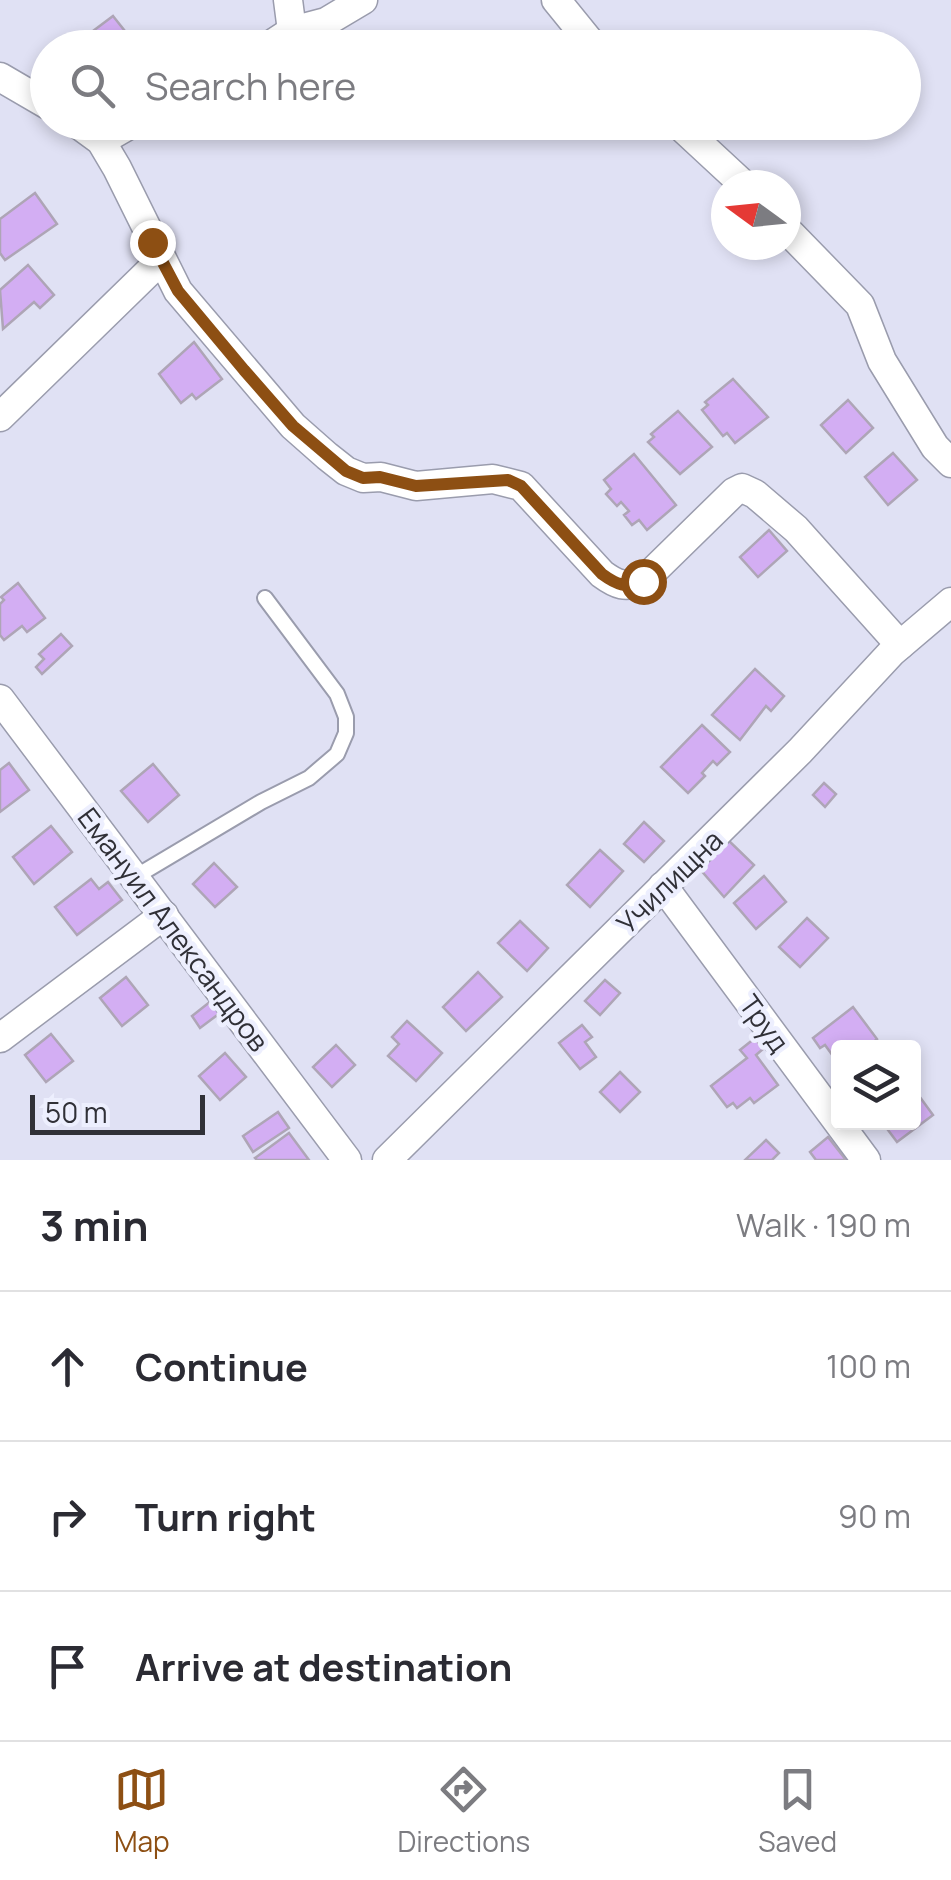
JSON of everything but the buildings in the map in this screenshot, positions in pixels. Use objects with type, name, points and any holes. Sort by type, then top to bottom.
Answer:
[{"type":"street","points":[[288,0],[292,30]]},
{"type":"street","points":[[296,30],[326,22],[363,0]]},
{"type":"street","points":[[556,0],[580,30]]},
{"type":"street","points":[[0,76],[30,94]]},
{"type":"street","points":[[695,140],[728,170]]},
{"type":"street","points":[[101,141],[178,291],[293,426],[346,471],[363,478],[380,477],[416,486],[493,479],[521,486],[602,574],[616,585],[630,586],[643,581],[742,488],[796,528],[900,645]]},
{"type":"street","points":[[801,244],[860,305],[882,361],[935,447],[951,464]]},
{"type":"street","points":[[0,416],[156,251]]},
{"type":"street","name":"Училищна","points":[[387,1160],[800,751],[900,645],[951,602]]},
{"type":"street","name":"Емануил Александров","points":[[0,699],[347,1160]]},
{"type":"street","name":"Труд","points":[[663,886],[866,1160]]},
{"type":"street","points":[[0,1038],[164,915]]},
{"type":"lane","points":[[135,877],[309,778],[337,754],[346,733],[346,717],[337,694],[266,598]]},
{"type":"route","points":[[152,242],[178,291],[244,370],[293,426],[346,471],[363,478],[380,477],[416,486],[508,480],[521,486],[616,585],[630,586],[643,581]]}]
